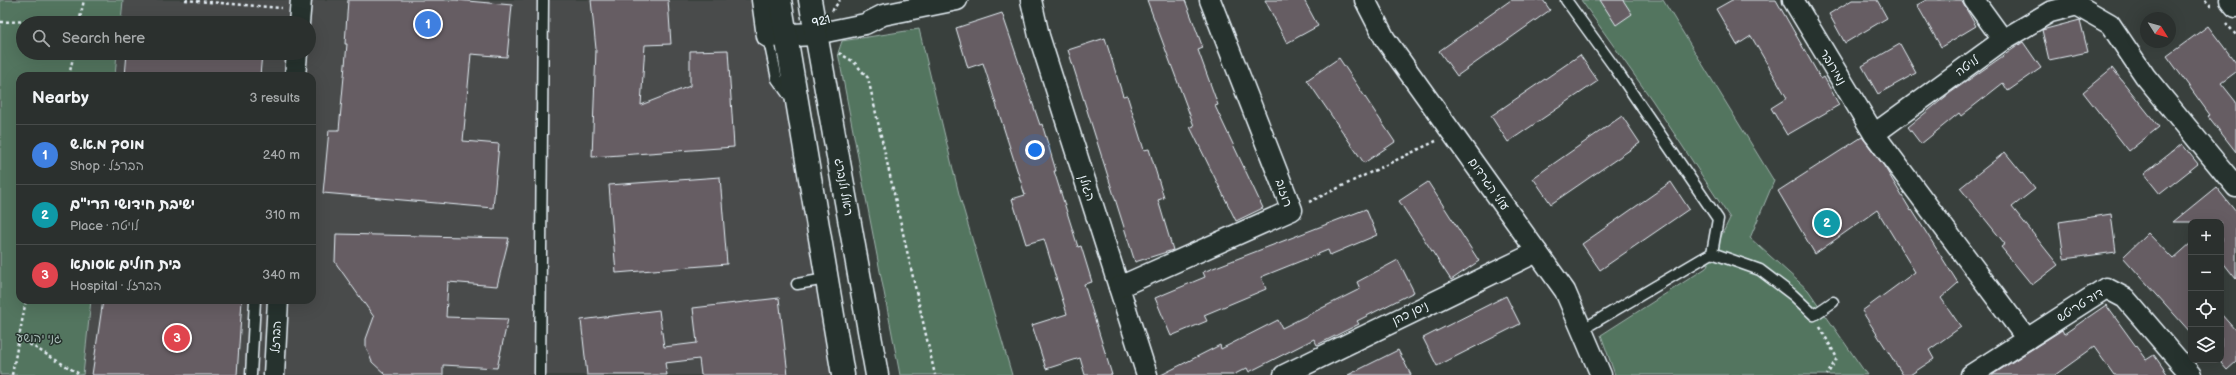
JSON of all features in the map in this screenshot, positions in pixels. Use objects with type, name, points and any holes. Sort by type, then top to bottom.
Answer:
[{"type":"street","points":[[763,0],[776,36],[796,106],[843,375]]},
{"type":"street","points":[[776,36],[780,0]]},
{"type":"street","name":"921","points":[[818,21],[865,24],[883,15],[956,0]]},
{"type":"street","name":"הגולן","points":[[1031,0],[1039,36],[1147,375]]},
{"type":"street","name":"רוזוב","points":[[1119,287],[1292,210],[1210,0]]},
{"type":"street","name":"עולי הגרדום","points":[[1365,0],[1386,39],[1565,291],[1583,329],[1601,375]]},
{"type":"street","name":"נמירובר","points":[[1793,0],[1874,134]]},
{"type":"street","points":[[1974,0],[2003,40]]},
{"type":"street","points":[[2231,0],[2236,6]]},
{"type":"street","name":"לויטה","points":[[1874,134],[2003,40],[2050,12],[2077,5],[2110,24],[2145,76],[2236,187]]},
{"type":"street","points":[[776,36],[818,21]]},
{"type":"street","name":"ראול ולנברג","points":[[818,21],[877,375]]},
{"type":"street","points":[[295,72],[296,60]]},
{"type":"street","points":[[1874,134],[2027,339]]},
{"type":"street","name":"ניסן כהן","points":[[1284,375],[1537,252]]},
{"type":"street","name":"דוד טריטש","points":[[1971,375],[2106,288],[2125,298],[2191,375]]},
{"type":"street","name":"הברזל","points":[[274,375],[278,304]]},
{"type":"lane","points":[[540,375],[543,0]]},
{"type":"lane","points":[[1566,0],[1615,68],[1718,219],[1712,253],[1583,329]]},
{"type":"lane","points":[[1712,253],[1760,270],[1793,295],[1814,315],[1833,302]]},
{"type":"lane","points":[[797,284],[826,279]]},
{"type":"lane","points":[[251,375],[255,304]]},
{"type":"path","points":[[81,16],[84,0]]},
{"type":"path","points":[[185,0],[300,11]]},
{"type":"path","points":[[840,0],[818,21],[829,51],[838,53],[850,60],[868,78],[935,375]]},
{"type":"path","points":[[0,22],[16,22]]},
{"type":"path","points":[[70,72],[72,60]]},
{"type":"path","points":[[1292,210],[1452,133]]},
{"type":"path","points":[[12,375],[25,304]]},
{"type":"path","points":[[1814,315],[1837,358],[1827,375]]},
{"type":"path","points":[[19,338],[81,375]]},
{"type":"shaded area","points":[[123,0],[793,0],[854,375],[83,375],[91,304],[316,304],[316,72],[115,72],[116,60],[316,60],[316,16],[122,16]]},
{"type":"green space","name":"גני יהושע","points":[[0,0],[123,0],[122,16],[16,16],[16,60],[116,60],[115,72],[16,72],[16,304],[91,304],[83,375],[0,375]]},
{"type":"green space","points":[[1581,0],[1663,0],[1774,181],[1750,238],[1808,290],[1867,375],[1615,375],[1601,335],[1706,268],[1730,218],[1652,100]]},
{"type":"green space","points":[[919,29],[959,194],[1012,375],[900,375],[838,53],[842,41]]},
{"type":"building","points":[[348,0],[456,0],[512,5],[507,57],[471,54],[463,141],[499,144],[493,208],[323,193],[329,130],[339,130],[347,44],[345,44]]},
{"type":"building","points":[[591,0],[668,0],[671,44],[645,45],[641,105],[690,86],[690,51],[728,50],[734,147],[592,157],[596,49]]},
{"type":"building","points":[[1147,0],[1185,0],[1203,48],[1198,50],[1218,105],[1215,106],[1263,208],[1236,221],[1190,127],[1194,126]]},
{"type":"building","points":[[1265,0],[1304,0],[1318,26],[1287,43]]},
{"type":"building","points":[[1511,0],[1543,0],[1550,10],[1457,76],[1439,51]]},
{"type":"building","points":[[1600,0],[1623,0],[1632,14],[1616,25]]},
{"type":"building","points":[[1732,0],[1776,0],[1821,79],[1824,77],[1839,105],[1787,135],[1771,108],[1787,98],[1751,36],[1737,45],[1716,9]]},
{"type":"building","points":[[1852,0],[1877,0],[1887,18],[1845,43],[1829,14]]},
{"type":"building","points":[[1926,0],[1961,0],[1976,26],[1941,47],[1917,5]]},
{"type":"building","points":[[1002,13],[1040,125],[1042,124],[1056,171],[1054,171],[1078,247],[1081,246],[1092,282],[1084,284],[1112,375],[1085,375],[1080,358],[1046,369],[1032,325],[1067,314],[1044,239],[1026,244],[1012,199],[1025,195],[983,63],[968,68],[956,28]]},
{"type":"building","points":[[2080,20],[2088,52],[2049,60],[2042,30]]},
{"type":"building","points":[[2208,26],[2236,63],[2236,72],[2221,83],[2236,102],[2236,152],[2208,116],[2210,115],[2167,56]]},
{"type":"building","points":[[1105,38],[1123,96],[1127,95],[1144,150],[1149,149],[1164,198],[1158,200],[1173,250],[1135,262],[1068,50]]},
{"type":"building","points":[[2023,42],[2041,68],[2008,91],[2003,83],[1961,116],[1959,113],[1921,144],[1908,127],[1950,93]]},
{"type":"building","points":[[1900,44],[1916,73],[1878,94],[1862,66]]},
{"type":"building","points":[[1580,55],[1598,81],[1508,142],[1491,116]]},
{"type":"building","points":[[1339,58],[1395,142],[1364,163],[1307,80]]},
{"type":"building","points":[[126,60],[261,60],[260,72],[125,72]]},
{"type":"building","points":[[2112,68],[2159,127],[2129,151],[2083,92]]},
{"type":"building","points":[[1622,116],[1640,143],[1551,204],[1533,178]]},
{"type":"building","points":[[1862,137],[1884,166],[1911,211],[1912,210],[1958,283],[1941,298],[1961,327],[1929,350],[1934,359],[1910,375],[1903,375],[1862,311],[1915,272],[1877,210],[1815,254],[1778,191]]},
{"type":"building","points":[[2182,144],[2198,164],[2160,194],[2144,174]]},
{"type":"building","points":[[2005,152],[2035,189],[2012,207],[2058,265],[2032,285],[2001,247],[2005,244],[1960,188]]},
{"type":"building","points":[[720,177],[727,264],[616,273],[609,185]]},
{"type":"building","points":[[1428,182],[1479,261],[1451,280],[1399,201]]},
{"type":"building","points":[[1671,182],[1689,209],[1600,270],[1582,244]]},
{"type":"building","points":[[2216,187],[2236,212],[2236,279],[2224,264],[2224,219],[2188,219],[2188,222],[2173,222]]},
{"type":"building","points":[[1366,209],[1377,235],[1330,255],[1328,250],[1261,277],[1266,289],[1204,315],[1207,321],[1171,336],[1155,298],[1205,277],[1203,272]]},
{"type":"building","points":[[2111,214],[2116,252],[2064,259],[2059,222]]},
{"type":"building","points":[[2148,233],[2173,259],[2188,246],[2188,330],[2123,257]]},
{"type":"building","points":[[336,234],[509,238],[497,286],[448,282],[446,317],[508,319],[497,368],[443,365],[443,375],[386,375],[372,362],[366,347],[366,339],[374,317],[335,262]]},
{"type":"building","points":[[1398,260],[1414,292],[1357,321],[1359,324],[1317,345],[1314,339],[1249,372],[1247,368],[1233,375],[1161,375],[1220,345],[1221,349],[1278,320],[1282,328],[1360,289],[1357,282]]},
{"type":"building","points":[[1506,296],[1520,324],[1437,366],[1423,338]]},
{"type":"building","points":[[779,298],[788,375],[701,375],[699,359],[665,363],[667,375],[587,375],[581,320],[659,310],[664,347],[697,343],[693,308]]},
{"type":"building","points":[[102,304],[242,304],[237,375],[92,375]]},
{"type":"building","points":[[2106,305],[2146,360],[2154,355],[2168,375],[2114,375],[2094,347],[2055,375],[1992,375],[2062,330],[2064,334]]},
{"type":"building","points":[[2224,317],[2236,331],[2236,362],[2227,370],[2221,363],[2224,363]]},
{"type":"building","points":[[1398,350],[1411,375],[1348,375]]},
{"type":"place","name":"מוסך מ.א.ש","points":[[428,24]]},
{"type":"place","name":"ישיבת חידושי הרי\"ם","points":[[1827,223]]},
{"type":"place","name":"בית חולים אסותא","points":[[177,338]]}]
